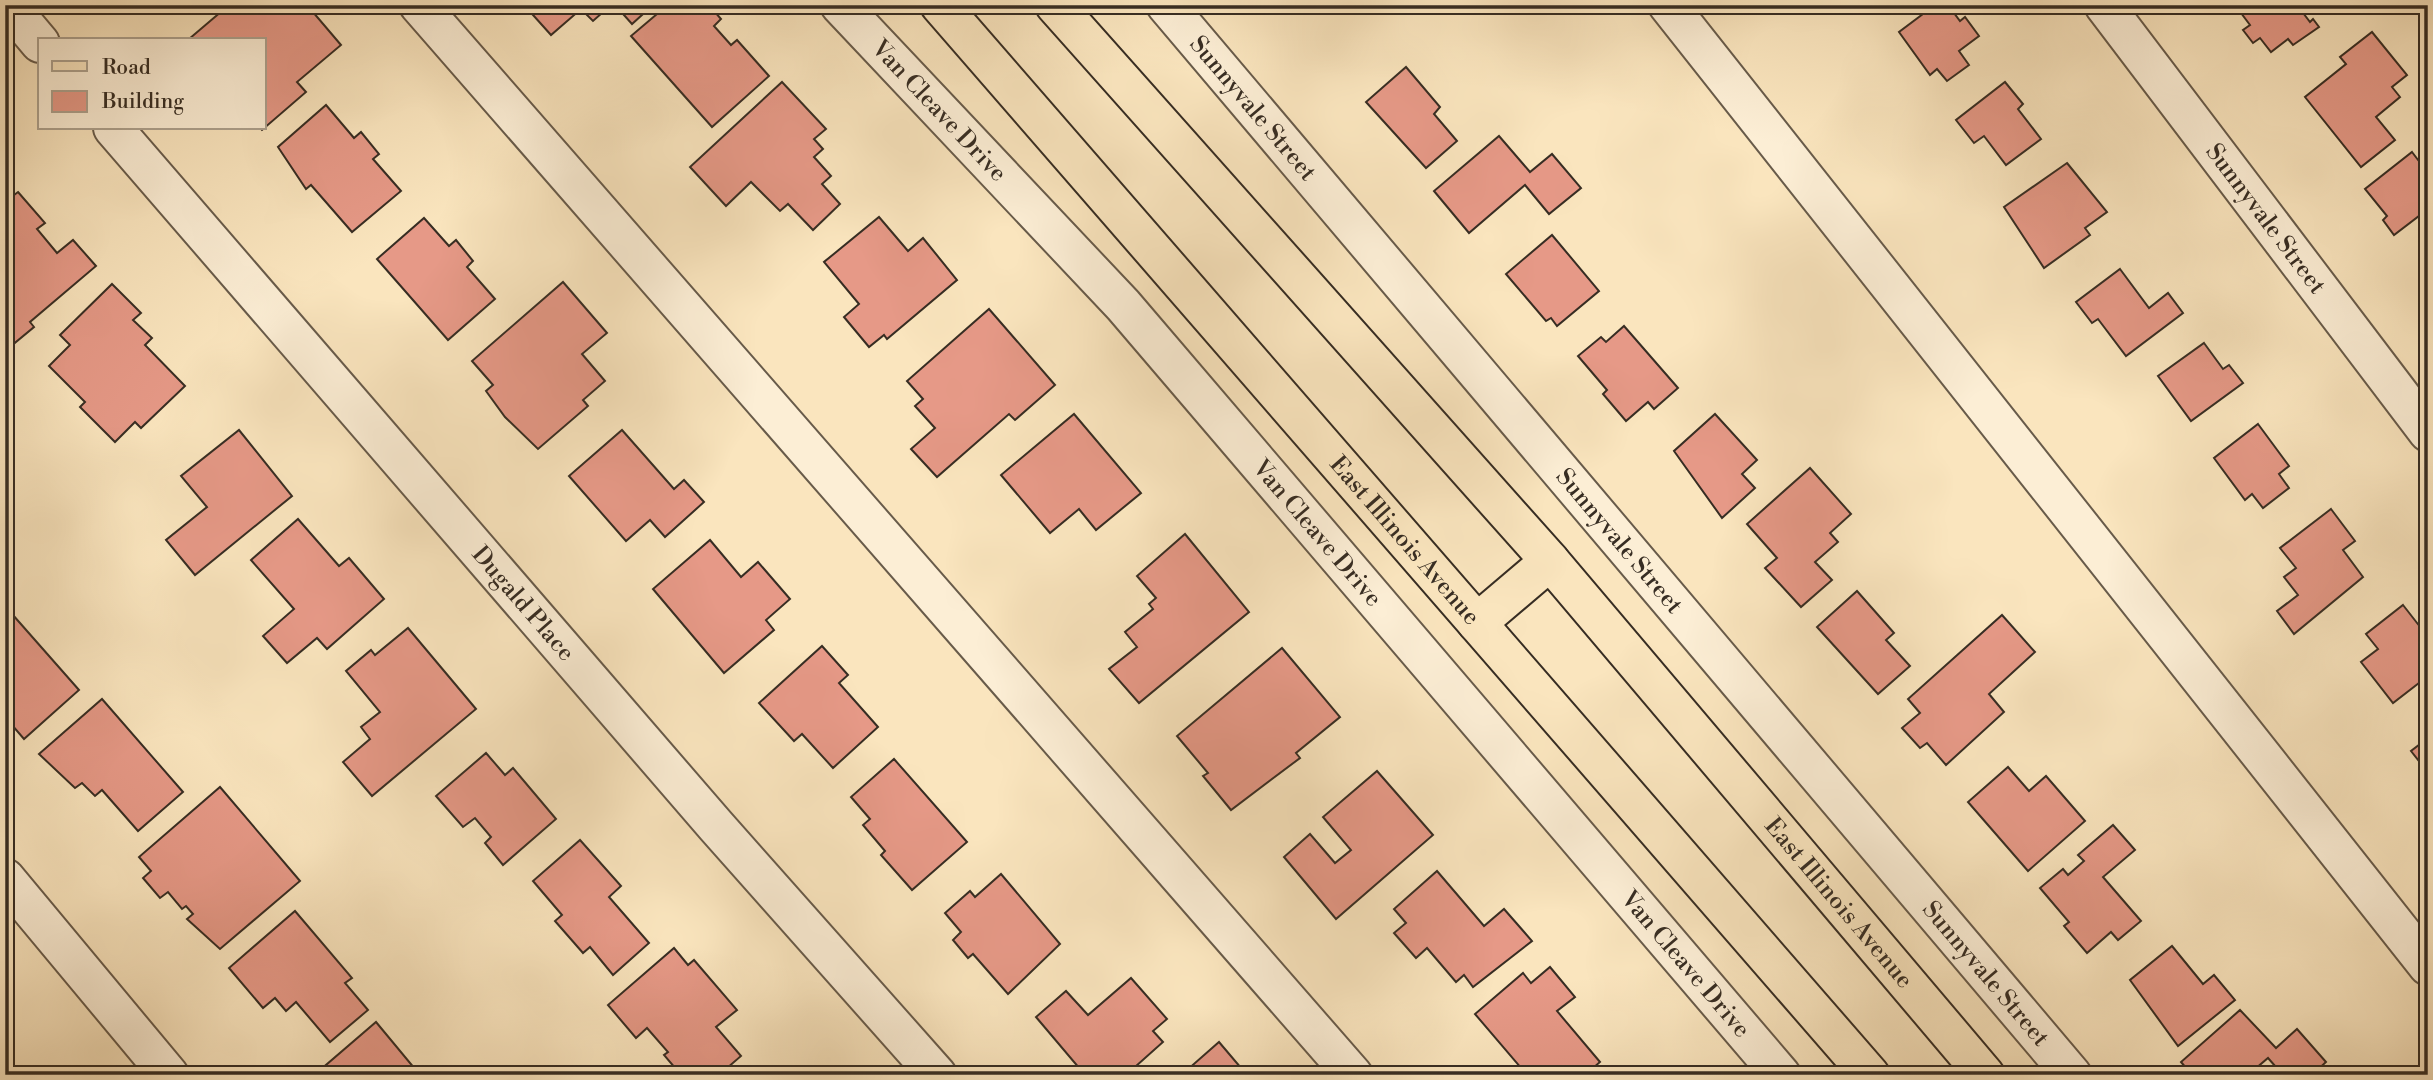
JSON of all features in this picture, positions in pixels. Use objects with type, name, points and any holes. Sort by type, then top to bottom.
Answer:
[{"type":"main road","name":"East Illinois Avenue","points":[[940,5],[1870,1075]]},
{"type":"main road","name":"East Illinois Avenue","points":[[1055,5],[1550,561],[1985,1075]]},
{"type":"main road","points":[[1477,623],[1550,561]]},
{"type":"street","points":[[8,5],[38,41]]},
{"type":"street","points":[[419,5],[1353,1075]]},
{"type":"street","name":"Van Cleave Drive","points":[[840,5],[1123,305],[1781,1075]]},
{"type":"street","name":"Sunnyvale Street","points":[[1166,5],[2072,1075]]},
{"type":"street","points":[[1668,5],[2428,966]]},
{"type":"street","name":"Sunnyvale Street","points":[[2104,5],[2428,432]]},
{"type":"street","name":"Dugald Place","points":[[115,130],[716,826],[937,1075]]},
{"type":"street","points":[[5,878],[169,1075]]},
{"type":"building","points":[[229,5],[307,5],[341,45],[297,82],[306,92],[266,127],[266,38],[190,38]]},
{"type":"building","points":[[524,5],[611,5],[593,21],[581,9],[551,35]]},
{"type":"building","points":[[615,5],[653,5],[632,24]]},
{"type":"building","points":[[662,5],[709,5],[721,19],[714,26],[731,45],[737,40],[769,76],[712,127],[631,36],[664,8]]},
{"type":"building","points":[[1935,5],[1948,5],[1960,21],[1965,17],[1979,36],[1959,51],[1969,65],[1947,81],[1937,69],[1930,75],[1899,32]]},
{"type":"building","points":[[2235,5],[2297,5],[2310,22],[2313,19],[2319,27],[2293,45],[2288,39],[2271,52],[2260,38],[2253,43],[2243,30],[2250,25]]},
{"type":"building","points":[[2372,32],[2407,75],[2392,87],[2400,97],[2376,117],[2395,140],[2361,167],[2305,97],[2346,64],[2340,57]]},
{"type":"building","points":[[1406,67],[1440,107],[1434,114],[1457,141],[1426,168],[1366,102]]},
{"type":"building","points":[[782,82],[826,129],[814,139],[823,149],[814,157],[831,176],[822,184],[840,204],[813,230],[788,204],[780,211],[751,182],[726,206],[690,167]]},
{"type":"building","points":[[2005,82],[2023,104],[2018,109],[2041,139],[2006,165],[1984,136],[1974,143],[1956,120]]},
{"type":"building","points":[[326,105],[354,138],[361,132],[379,154],[373,159],[401,191],[352,232],[311,185],[306,189],[278,147]]},
{"type":"building","points":[[1499,136],[1530,172],[1552,154],[1581,188],[1549,214],[1525,185],[1469,233],[1434,191]]},
{"type":"building","points":[[2412,152],[2428,173],[2428,228],[2419,216],[2394,235],[2383,220],[2387,216],[2365,189]]},
{"type":"building","points":[[2067,163],[2107,212],[2085,228],[2090,235],[2044,268],[2004,207]]},
{"type":"building","points":[[18,192],[45,223],[37,229],[57,253],[73,240],[96,266],[30,322],[34,327],[5,351],[5,202]]},
{"type":"building","points":[[879,217],[908,251],[923,238],[957,280],[887,339],[884,335],[869,347],[844,317],[859,304],[824,262]]},
{"type":"building","points":[[424,218],[449,246],[456,240],[473,261],[467,267],[495,299],[448,340],[377,259]]},
{"type":"building","points":[[1552,235],[1599,291],[1557,326],[1551,318],[1546,321],[1506,274]]},
{"type":"building","points":[[2120,269],[2149,308],[2168,293],[2183,313],[2126,356],[2098,319],[2092,323],[2076,302]]},
{"type":"building","points":[[563,282],[607,333],[582,354],[605,381],[583,400],[588,406],[538,449],[505,417],[486,391],[493,385],[472,361]]},
{"type":"building","points":[[112,284],[141,313],[133,320],[152,338],[145,345],[185,386],[141,428],[135,422],[115,442],[80,407],[85,402],[49,366],[70,345],[60,335]]},
{"type":"building","points":[[989,309],[1055,385],[1015,420],[1009,414],[937,477],[911,449],[935,428],[915,406],[923,399],[907,381]]},
{"type":"building","points":[[1624,326],[1678,388],[1654,409],[1648,402],[1626,421],[1603,394],[1607,390],[1578,356],[1601,337],[1606,342]]},
{"type":"building","points":[[2204,343],[2223,369],[2229,365],[2243,383],[2191,421],[2158,376]]},
{"type":"building","points":[[1074,414],[1141,493],[1096,530],[1079,509],[1050,533],[1001,475]]},
{"type":"building","points":[[1715,414],[1757,460],[1742,474],[1755,488],[1722,518],[1674,451]]},
{"type":"building","points":[[2258,424],[2289,466],[2279,474],[2289,488],[2263,508],[2252,494],[2245,500],[2214,458]]},
{"type":"building","points":[[239,430],[292,496],[195,575],[166,540],[207,507],[181,476]]},
{"type":"building","points":[[622,430],[674,489],[684,480],[704,502],[665,537],[650,520],[626,541],[569,476]]},
{"type":"building","points":[[1810,468],[1851,514],[1830,533],[1838,542],[1815,562],[1832,580],[1801,607],[1765,568],[1777,558],[1747,524]]},
{"type":"building","points":[[2331,509],[2355,541],[2343,550],[2363,577],[2294,634],[2277,611],[2298,595],[2284,577],[2296,568],[2280,548]]},
{"type":"building","points":[[298,519],[339,566],[349,558],[384,599],[327,649],[317,638],[287,663],[263,636],[294,609],[251,560]]},
{"type":"building","points":[[1185,534],[1249,612],[1139,703],[1109,669],[1137,647],[1125,632],[1153,609],[1149,604],[1156,598],[1137,576]]},
{"type":"building","points":[[710,540],[741,577],[758,562],[790,599],[766,620],[774,630],[724,673],[653,589]]},
{"type":"building","points":[[1857,591],[1894,633],[1886,640],[1910,666],[1878,694],[1817,627]]},
{"type":"building","points":[[2403,605],[2428,637],[2428,664],[2424,667],[2428,676],[2393,703],[2361,662],[2378,649],[2366,634]]},
{"type":"building","points":[[5,606],[79,690],[24,739],[5,717]]},
{"type":"building","points":[[2002,615],[2035,652],[1989,694],[2004,712],[1946,765],[1927,743],[1920,748],[1902,728],[1920,713],[1908,699]]},
{"type":"building","points":[[408,628],[476,709],[372,796],[343,762],[370,739],[361,727],[380,712],[346,671],[371,650],[375,655]]},
{"type":"building","points":[[822,646],[848,675],[839,683],[878,727],[833,768],[802,734],[794,741],[759,703]]},
{"type":"building","points":[[1282,648],[1340,717],[1296,753],[1300,758],[1231,810],[1203,776],[1208,773],[1177,736]]},
{"type":"building","points":[[102,699],[183,792],[138,831],[102,790],[95,796],[82,783],[75,788],[39,754]]},
{"type":"building","points":[[2428,738],[2428,769],[2426,770],[2411,751]]},
{"type":"building","points":[[486,753],[505,775],[513,768],[556,819],[503,865],[485,843],[491,837],[475,818],[463,827],[436,796]]},
{"type":"building","points":[[894,759],[967,842],[912,890],[881,855],[885,851],[863,825],[870,819],[851,797]]},
{"type":"building","points":[[2008,767],[2029,791],[2046,776],[2085,821],[2028,871],[1968,802]]},
{"type":"building","points":[[1377,771],[1433,835],[1336,919],[1284,857],[1310,834],[1335,863],[1351,850],[1323,817]]},
{"type":"building","points":[[220,787],[300,881],[220,949],[187,919],[193,914],[186,906],[182,909],[168,892],[160,898],[143,878],[151,871],[139,857]]},
{"type":"building","points":[[2113,825],[2135,850],[2103,877],[2141,921],[2118,940],[2111,932],[2087,953],[2064,926],[2069,922],[2040,888],[2063,869],[2068,875],[2084,861],[2078,855]]},
{"type":"building","points":[[580,840],[621,886],[609,897],[649,943],[613,975],[590,947],[583,953],[555,921],[562,915],[533,881]]},
{"type":"building","points":[[1437,871],[1484,926],[1504,909],[1532,941],[1473,987],[1464,975],[1456,982],[1427,948],[1416,958],[1394,933],[1406,923],[1394,909]]},
{"type":"building","points":[[1001,874],[1060,944],[1008,994],[973,954],[968,958],[953,940],[961,932],[945,913],[970,891],[975,897]]},
{"type":"building","points":[[295,911],[352,978],[345,983],[368,1010],[330,1042],[296,1002],[286,1011],[275,998],[263,1008],[229,968]]},
{"type":"building","points":[[2172,946],[2203,984],[2214,975],[2235,1000],[2178,1046],[2130,980]]},
{"type":"building","points":[[674,948],[688,965],[694,960],[737,1010],[716,1027],[741,1056],[719,1075],[681,1075],[664,1055],[668,1052],[647,1028],[636,1038],[608,1005]]},
{"type":"building","points":[[1550,967],[1575,997],[1557,1011],[1600,1062],[1585,1075],[1527,1075],[1475,1014],[1523,973],[1531,983]]},
{"type":"building","points":[[1131,978],[1167,1019],[1153,1031],[1163,1042],[1126,1075],[1085,1075],[1036,1017],[1066,991],[1088,1015]]},
{"type":"building","points":[[2240,1010],[2276,1048],[2297,1029],[2326,1062],[2312,1075],[2283,1075],[2268,1058],[2248,1075],[2192,1075],[2181,1062]]},
{"type":"building","points":[[376,1022],[420,1075],[322,1075],[319,1071]]},
{"type":"building","points":[[1219,1042],[1247,1075],[1191,1075],[1187,1070]]}]
